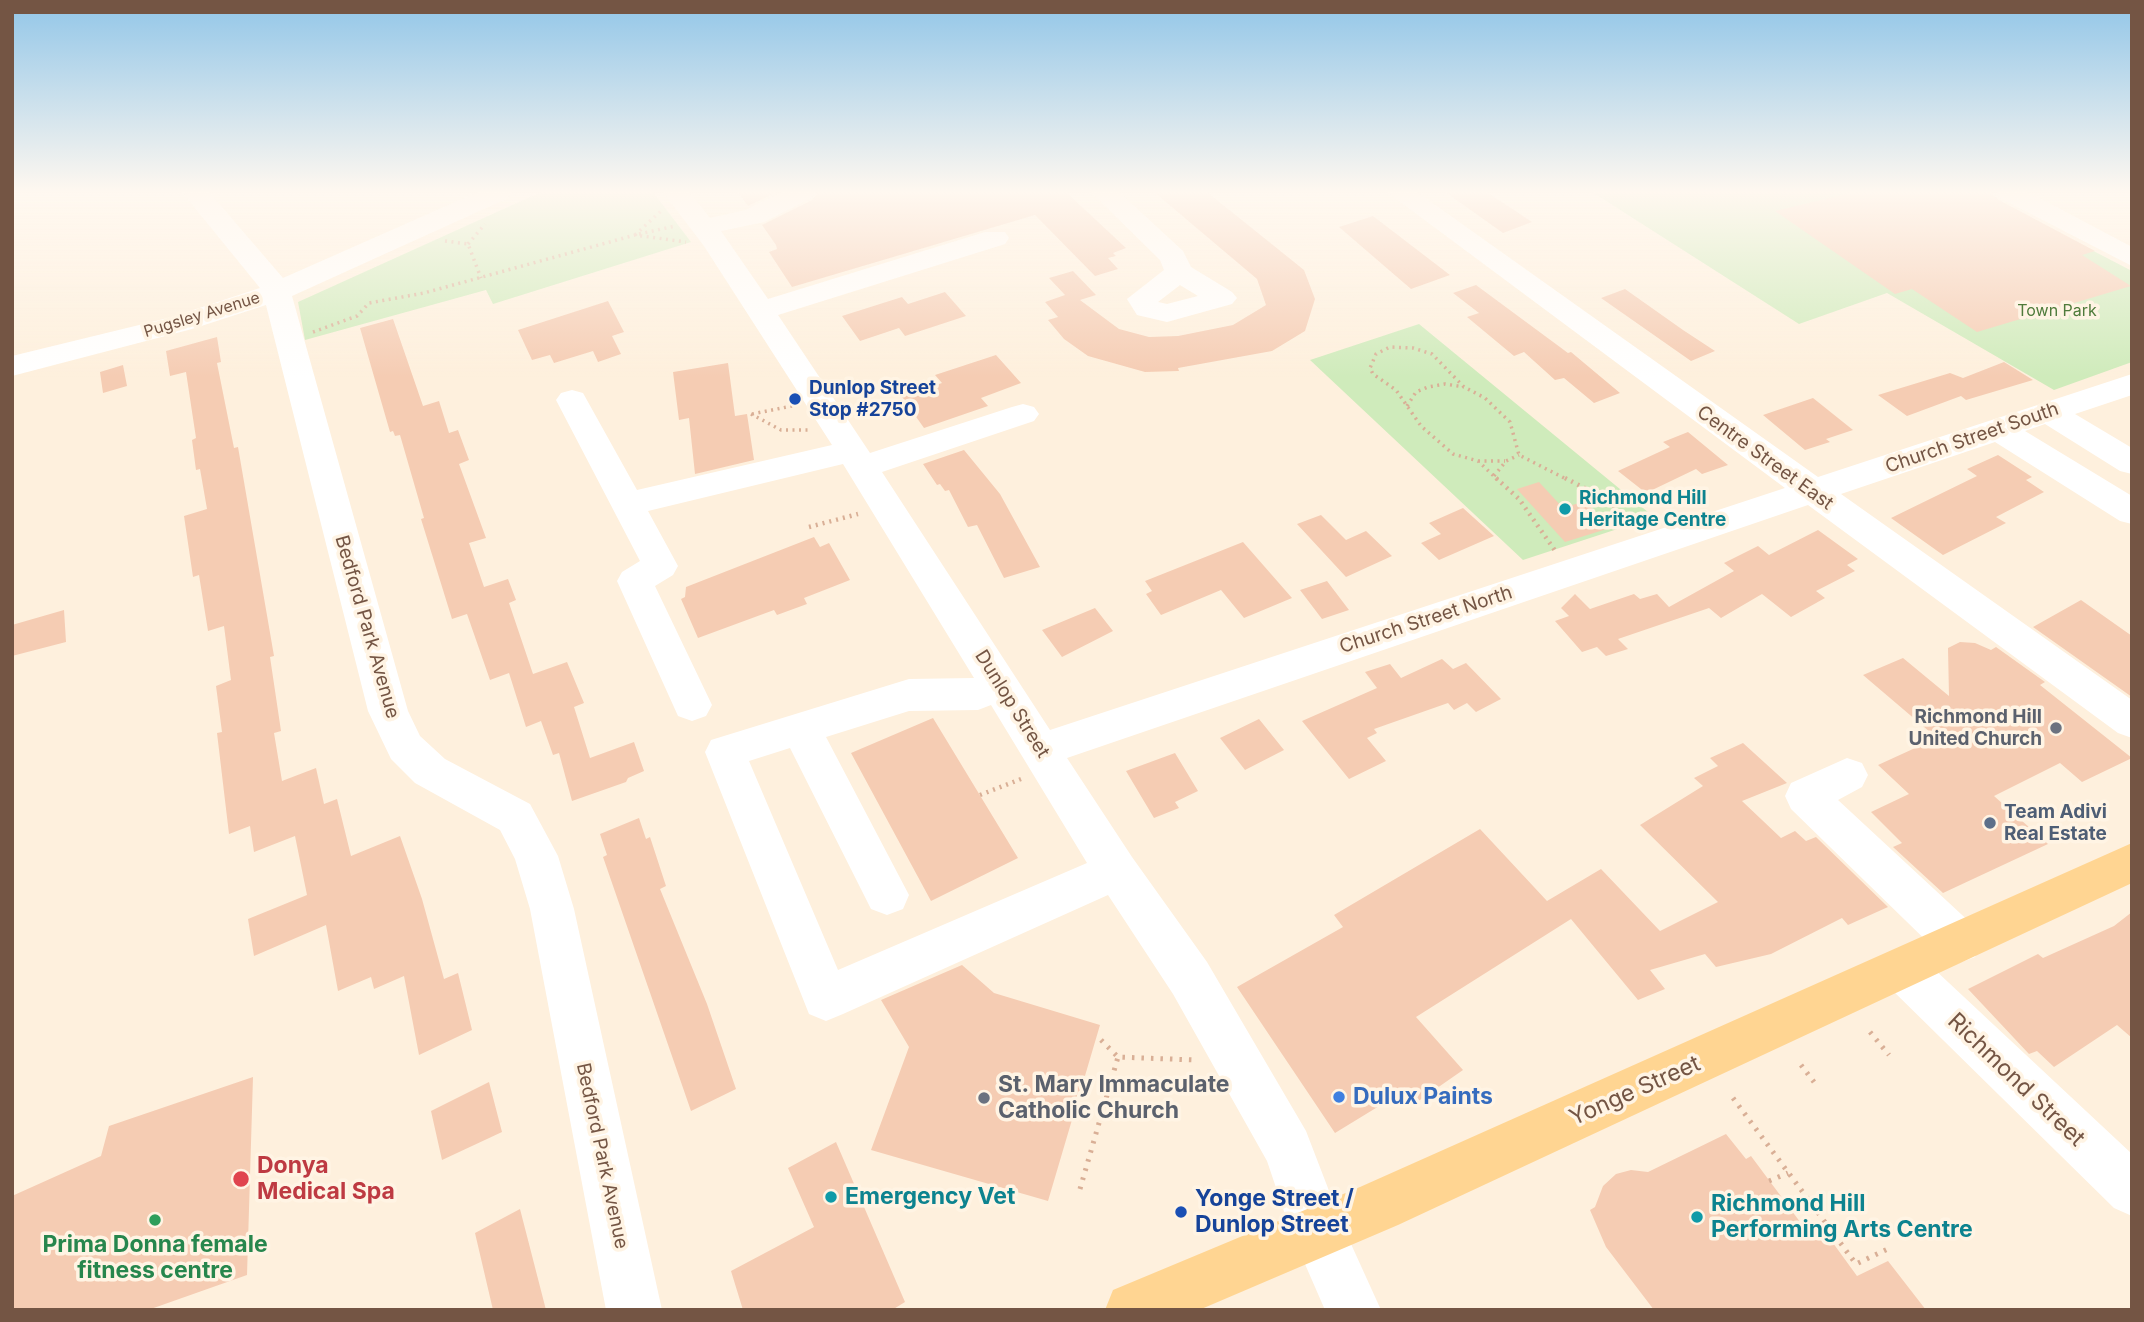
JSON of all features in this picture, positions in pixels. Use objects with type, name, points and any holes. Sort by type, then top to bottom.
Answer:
[{"type":"main road","name":"Yonge Street","points":[[1133,1310],[1318,1232],[1902,969],[2132,862]]},
{"type":"street","name":"Bedford Park Avenue","points":[[250,254],[266,272],[277,292],[393,723],[405,747],[430,771],[515,817],[536,856],[552,909],[634,1310]]},
{"type":"street","name":"Pugsley Avenue","points":[[12,366],[182,323],[277,292],[362,254]]},
{"type":"street","name":"Dunlop Street","points":[[711,254],[766,318],[1002,685],[1036,762],[1116,871],[1189,978],[1288,1149],[1318,1232],[1353,1310]]},
{"type":"street","points":[[766,318],[904,264],[942,254]]},
{"type":"street","points":[[1169,254],[1179,272]]},
{"type":"street","name":"Centre Street East","points":[[1485,254],[2132,722]]},
{"type":"street","points":[[766,318],[948,269]]},
{"type":"street","name":"Church Street South","points":[[1812,492],[2132,384]]},
{"type":"street","points":[[572,400],[660,566],[635,581],[692,705]]},
{"type":"street","points":[[2048,412],[2132,463]]},
{"type":"street","points":[[628,504],[857,459],[1023,414]]},
{"type":"street","points":[[1998,429],[2132,512]]},
{"type":"street","name":"Church Street North","points":[[1036,762],[1812,492]]},
{"type":"street","points":[[1002,685],[978,694],[909,695],[726,752],[826,998],[1116,871]]},
{"type":"street","points":[[801,729],[887,895]]},
{"type":"street","points":[[1847,775],[1806,796],[1959,942]]},
{"type":"street","name":"Richmond Street","points":[[1902,969],[2132,1190]]},
{"type":"path","points":[[471,254],[481,278]]},
{"type":"path","points":[[289,341],[356,316],[369,303],[424,293],[568,254]]},
{"type":"path","points":[[1519,455],[1506,461],[1478,461],[1453,454],[1422,426],[1396,390],[1373,374],[1370,368],[1376,354],[1390,347],[1413,348],[1432,355],[1464,387],[1485,398],[1510,422],[1519,455],[1602,497],[1641,529]]},
{"type":"path","points":[[1407,406],[1416,393],[1428,387],[1464,387]]},
{"type":"path","points":[[794,406],[751,414],[781,430],[809,430]]},
{"type":"path","points":[[1478,461],[1519,499],[1559,555]]},
{"type":"path","points":[[1494,477],[1506,461]]},
{"type":"path","points":[[808,527],[862,513]]},
{"type":"path","points":[[980,796],[1036,762]]},
{"type":"path","points":[[1870,1032],[1889,1055]]},
{"type":"path","points":[[1101,1040],[1118,1057],[1201,1060]]},
{"type":"path","points":[[1080,1189],[1118,1057]]},
{"type":"path","points":[[1801,1065],[1817,1086]]},
{"type":"path","points":[[1733,1098],[1856,1264],[1892,1247]]},
{"type":"path","points":[[1769,1181],[1788,1173]]},
{"type":"green space","points":[[405,254],[654,254],[493,304],[486,290],[305,340],[298,302]]},
{"type":"green space","name":"Town Park","points":[[1689,254],[2099,254],[2132,271],[2132,362],[2054,390],[1887,293],[1799,324]]},
{"type":"green space","points":[[1419,324],[1654,517],[1523,560],[1310,360]]},
{"type":"building","points":[[770,254],[904,254],[792,287]]},
{"type":"building","points":[[1073,254],[1114,254],[1116,256],[1108,258],[1118,269],[1095,276]]},
{"type":"building","points":[[1227,254],[1284,254],[1304,270],[1315,299],[1305,331],[1272,351],[1178,368],[1179,371],[1145,372],[1088,356],[1064,339],[1048,320],[1058,317],[1045,302],[1065,295],[1049,278],[1073,271],[1096,295],[1080,300],[1119,329],[1149,337],[1178,336],[1233,325],[1266,305],[1257,279]]},
{"type":"building","points":[[1370,254],[1422,254],[1450,275],[1411,289]]},
{"type":"building","points":[[1837,254],[2086,254],[2082,255],[2131,286],[1977,332],[1912,289],[1895,294]]},
{"type":"building","points":[[1476,285],[1568,353],[1571,352],[1620,393],[1594,403],[1564,378],[1555,380],[1524,352],[1514,356],[1467,317],[1479,313],[1453,293]]},
{"type":"building","points":[[1625,289],[1715,351],[1691,361],[1601,298]]},
{"type":"building","points":[[945,292],[966,316],[905,336],[899,328],[860,341],[842,316],[902,297],[908,304]]},
{"type":"building","points":[[608,301],[624,332],[612,336],[621,354],[598,362],[593,351],[554,363],[550,355],[532,360],[518,330]]},
{"type":"building","points":[[393,319],[423,406],[439,401],[449,433],[458,430],[469,460],[459,464],[486,538],[469,543],[484,587],[508,579],[516,600],[509,603],[533,674],[567,662],[584,703],[574,707],[590,758],[634,742],[644,771],[628,778],[626,782],[572,801],[559,753],[553,755],[541,721],[526,727],[509,673],[490,680],[467,614],[452,619],[421,519],[424,518],[400,435],[395,436],[393,431],[390,432],[360,328]]},
{"type":"building","points":[[217,337],[221,362],[217,363],[234,448],[238,447],[274,656],[270,657],[281,731],[274,733],[282,781],[316,768],[324,804],[337,799],[351,856],[400,836],[422,899],[444,979],[458,973],[472,1030],[419,1055],[404,976],[374,989],[371,977],[338,991],[326,925],[254,956],[248,919],[307,895],[295,836],[254,852],[250,826],[229,834],[217,733],[222,732],[216,686],[231,680],[224,626],[208,631],[199,575],[193,577],[184,516],[207,509],[200,469],[196,470],[192,440],[196,438],[186,372],[170,376],[166,351]]},
{"type":"building","points":[[996,355],[1021,383],[981,398],[988,406],[924,428],[902,397],[942,383],[935,375]]},
{"type":"building","points":[[2004,362],[2033,380],[1966,400],[1961,396],[1907,416],[1878,395],[1950,373],[1963,378]]},
{"type":"building","points":[[728,363],[735,416],[747,414],[754,460],[695,474],[689,418],[679,420],[673,372]]},
{"type":"building","points":[[123,365],[127,386],[103,393],[100,372]]},
{"type":"building","points":[[1813,398],[1853,430],[1826,439],[1830,442],[1805,450],[1763,415]]},
{"type":"building","points":[[1688,432],[1728,465],[1702,474],[1696,469],[1646,493],[1618,471],[1670,447],[1663,442]]},
{"type":"building","points":[[964,450],[1000,494],[1040,567],[1004,578],[977,525],[968,527],[949,490],[945,491],[940,484],[937,485],[923,464]]},
{"type":"building","points":[[1998,455],[2032,477],[2026,480],[2044,492],[1996,517],[2006,523],[1943,555],[1891,518],[1977,476],[1967,469]]},
{"type":"building","points":[[1539,482],[1563,508],[1585,501],[1610,528],[1565,542],[1517,489]]},
{"type":"building","points":[[1463,508],[1494,536],[1439,560],[1421,543],[1441,534],[1429,523]]},
{"type":"building","points":[[1321,515],[1346,540],[1366,531],[1392,556],[1346,577],[1297,524]]},
{"type":"building","points":[[1818,530],[1858,559],[1847,565],[1855,571],[1816,591],[1825,598],[1791,617],[1762,594],[1721,618],[1709,608],[1618,639],[1628,649],[1606,656],[1597,647],[1582,652],[1555,621],[1569,616],[1561,608],[1575,594],[1590,609],[1634,594],[1640,599],[1657,594],[1669,607],[1734,571],[1724,563],[1758,546],[1769,555]]},
{"type":"building","points":[[814,537],[820,547],[829,543],[850,580],[804,598],[807,604],[777,615],[774,610],[698,638],[681,599],[685,597],[686,587]]},
{"type":"building","points":[[1243,542],[1292,598],[1244,618],[1221,590],[1161,615],[1146,594],[1152,591],[1145,581]]},
{"type":"building","points":[[1327,581],[1349,610],[1322,619],[1300,590]]},
{"type":"building","points":[[2081,600],[2132,636],[2132,697],[2033,627]]},
{"type":"building","points":[[1095,608],[1113,631],[1062,657],[1042,630]]},
{"type":"building","points":[[64,610],[66,642],[12,656],[12,625]]},
{"type":"building","points":[[1960,642],[1975,643],[1991,650],[1996,647],[2045,682],[2040,685],[2132,758],[2082,782],[2060,763],[1994,796],[2048,844],[1943,893],[1893,847],[1902,843],[1871,812],[1909,794],[1878,765],[1937,738],[1863,675],[1903,658],[1949,696],[1948,648]]},
{"type":"building","points":[[1442,659],[1453,669],[1466,663],[1501,699],[1476,712],[1467,703],[1454,710],[1448,703],[1374,729],[1377,733],[1367,738],[1386,761],[1349,779],[1302,721],[1377,688],[1365,672],[1390,664],[1401,678]]},
{"type":"building","points":[[933,718],[1018,858],[931,901],[851,753]]},
{"type":"building","points":[[1259,719],[1284,750],[1245,770],[1220,738]]},
{"type":"building","points":[[1743,743],[1787,783],[1742,801],[1781,838],[1795,831],[1806,841],[1816,837],[1888,907],[1848,925],[1842,918],[1771,954],[1716,967],[1705,954],[1650,970],[1665,989],[1638,1000],[1571,919],[1416,1017],[1463,1070],[1417,1102],[1407,1089],[1335,1133],[1237,987],[1343,927],[1334,915],[1480,829],[1547,901],[1601,869],[1660,931],[1718,902],[1640,825],[1703,786],[1694,778],[1718,766],[1710,758]]},
{"type":"building","points":[[1175,753],[1198,791],[1175,802],[1179,808],[1154,818],[1126,771]]},
{"type":"building","points":[[639,818],[646,839],[650,837],[666,886],[660,889],[707,1004],[736,1089],[691,1111],[603,857],[607,855],[600,834]]},
{"type":"building","points":[[2132,912],[2132,1038],[2117,1025],[2054,1067],[2037,1051],[2029,1054],[1968,989],[2038,954],[2043,958],[2114,926]]},
{"type":"building","name":"St. Mary Immaculate Catholic Church","points":[[962,965],[994,993],[1100,1025],[1048,1201],[871,1150],[909,1047],[881,1000]]},
{"type":"building","name":"Prima Donna female fitness centre","points":[[253,1077],[247,1275],[148,1310],[12,1310],[12,1196],[101,1156],[109,1126]]},
{"type":"building","points":[[489,1082],[502,1132],[442,1160],[431,1111]]},
{"type":"building","name":"Richmond Hill Performing Arts Centre","points":[[1726,1134],[1746,1159],[1751,1156],[1812,1238],[1825,1232],[1857,1276],[1888,1261],[1926,1310],[1654,1310],[1606,1247],[1590,1210],[1595,1207],[1603,1186],[1616,1174],[1631,1170],[1648,1172]]},
{"type":"building","name":"Emergency Vet","points":[[836,1142],[905,1302],[892,1310],[743,1310],[731,1271],[814,1227],[788,1168]]},
{"type":"building","points":[[520,1209],[546,1310],[493,1310],[475,1233]]},
{"type":"place","name":"Dunlop Street Stop #2750","points":[[795,399]]},
{"type":"place","name":"Richmond Hill Heritage Centre","points":[[1565,509]]},
{"type":"place","name":"Richmond Hill United Church","points":[[2056,728]]},
{"type":"place","name":"Team Adivi Real Estate","points":[[1990,823]]},
{"type":"place","name":"Dulux Paints","points":[[1339,1097]]},
{"type":"place","name":"St. Mary Immaculate Catholic Church","points":[[984,1098]]},
{"type":"place","name":"Donya Medical Spa","points":[[241,1179]]},
{"type":"place","name":"Emergency Vet","points":[[831,1197]]},
{"type":"place","name":"Yonge Street / Dunlop Street","points":[[1181,1212]]},
{"type":"place","name":"Richmond Hill Performing Arts Centre","points":[[1697,1217]]},
{"type":"place","name":"Prima Donna female fitness centre","points":[[155,1220]]}]
